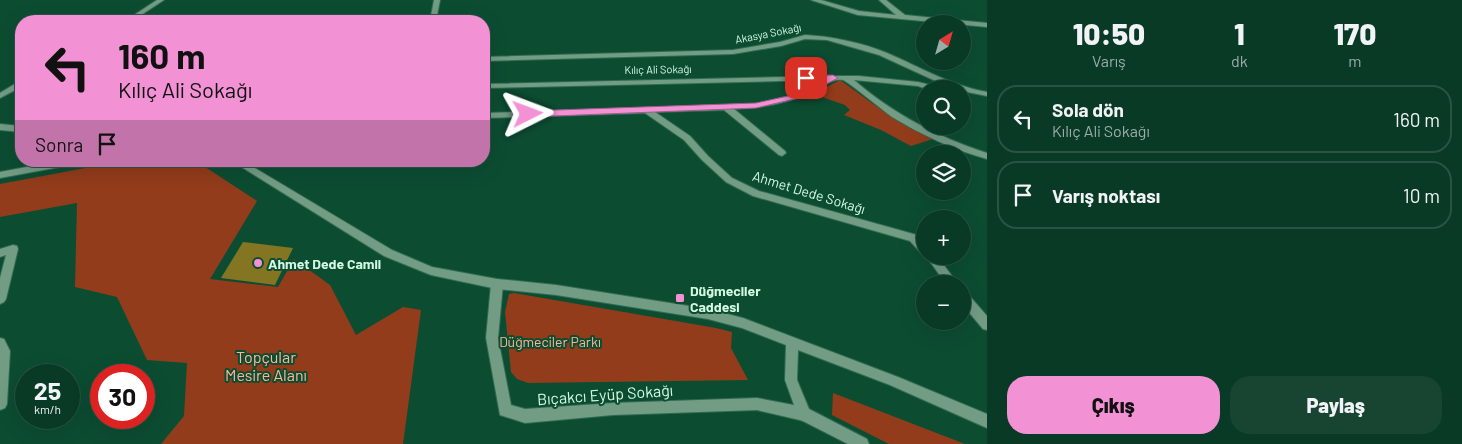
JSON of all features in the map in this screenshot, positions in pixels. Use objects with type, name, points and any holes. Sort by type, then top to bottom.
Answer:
[{"type":"street","points":[[138,15],[161,0]]},
{"type":"street","points":[[434,15],[437,0]]},
{"type":"street","points":[[814,0],[858,14],[987,25]]},
{"type":"street","points":[[882,0],[905,19]]},
{"type":"street","name":"Akasya Sokağı","points":[[490,59],[733,52],[780,44],[805,37],[850,43],[882,53],[974,92],[986,94]]},
{"type":"street","points":[[490,116],[756,106],[796,96],[823,81],[833,78]]},
{"type":"street","name":"Kılıç Ali Sokağı","points":[[490,86],[833,78],[916,84]]},
{"type":"street","points":[[847,78],[861,91],[896,115],[945,142],[987,156]]},
{"type":"street","points":[[0,96],[15,88]]},
{"type":"street","points":[[971,96],[974,92]]},
{"type":"street","points":[[727,108],[782,153]]},
{"type":"street","name":"Ahmet Dede Sokağı","points":[[646,110],[687,138],[729,180],[756,194],[913,238],[916,241]]},
{"type":"street","points":[[0,127],[15,128]]},
{"type":"street","points":[[0,175],[43,167]]},
{"type":"street","points":[[246,167],[388,252],[431,271],[497,284],[556,290],[708,314],[743,323],[894,381],[987,420]]},
{"type":"street","points":[[0,253],[13,249],[0,299]]},
{"type":"street","points":[[938,265],[946,275]]},
{"type":"street","name":"Bıçakcı Eyüp Sokağı","points":[[497,284],[492,338],[505,410],[525,416],[613,409],[757,404],[804,414],[862,444]]},
{"type":"street","points":[[971,306],[987,325]]},
{"type":"street","points":[[792,342],[791,380],[804,414]]},
{"type":"street","points":[[0,344],[4,351],[0,404]]},
{"type":"green space","points":[[840,80],[876,106],[916,129],[916,135],[926,135],[933,139],[911,146],[881,130],[844,115],[850,110],[845,105],[813,94]]},
{"type":"green space","name":"Topçular Mesire Alanı","points":[[91,167],[205,167],[257,201],[210,279],[278,287],[294,259],[330,285],[356,335],[403,307],[421,310],[403,444],[161,444],[184,416],[187,363],[147,360],[117,297],[75,287],[77,203],[0,217],[0,184]]},
{"type":"green space","name":"Düğmeciler Parkı","points":[[514,293],[732,332],[731,348],[748,380],[528,383],[517,379],[511,372],[505,312],[509,294]]},
{"type":"green space","points":[[833,393],[965,444],[889,444],[832,415]]},
{"type":"building","name":"Ahmet Dede Camii","points":[[243,242],[293,248],[275,285],[221,278]]},
{"type":"place","name":"Ahmet Dede Camii","points":[[258,263]]},
{"type":"place","name":"Düğmeciler Caddesi","points":[[680,298]]},
{"type":"route","points":[[528,114],[756,106],[796,96],[823,81],[833,78],[806,78]]}]
